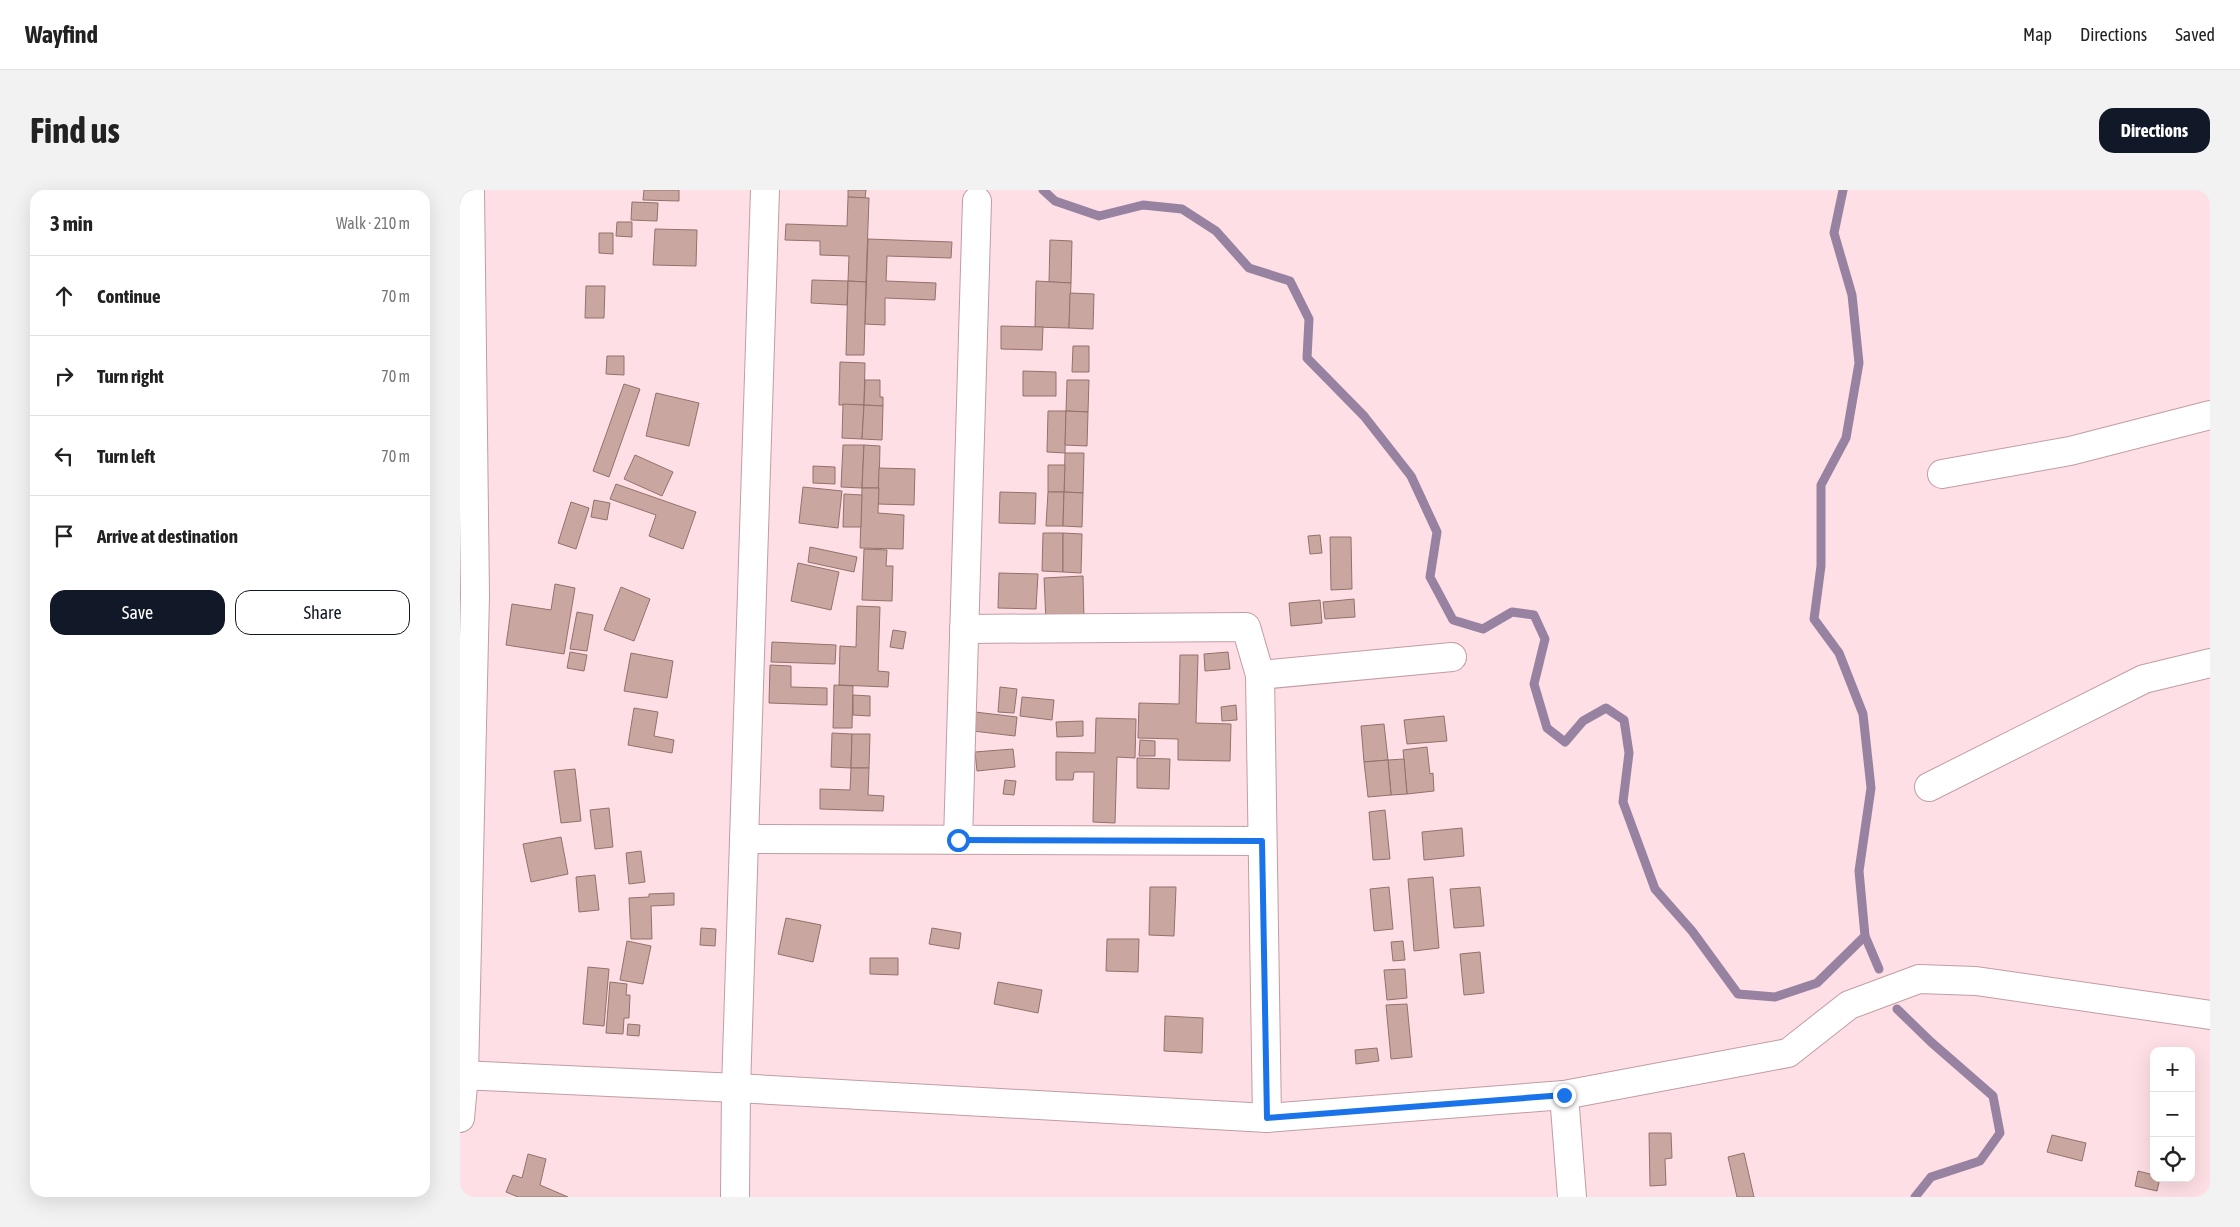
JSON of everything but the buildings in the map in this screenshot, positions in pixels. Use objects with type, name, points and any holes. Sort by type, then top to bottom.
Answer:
[{"type":"street","points":[[460,1118],[475,595],[470,190]]},
{"type":"street","points":[[735,1197],[736,1088],[765,190]]},
{"type":"street","points":[[958,840],[977,201]]},
{"type":"street","points":[[1942,474],[2070,451],[2210,415]]},
{"type":"street","points":[[964,629],[1246,627],[1260,675],[1267,1118]]},
{"type":"street","points":[[1260,675],[1452,657]]},
{"type":"street","points":[[1930,787],[2144,678],[2210,663]]},
{"type":"street","points":[[744,839],[1262,841]]},
{"type":"street","points":[[462,1075],[736,1088],[1267,1118],[1564,1095],[1788,1053],[1849,1004],[1919,979],[1976,981],[2210,1015]]},
{"type":"street","points":[[1564,1095],[1572,1197]]},
{"type":"waterway","points":[[1043,190],[1055,201],[1099,216],[1143,205],[1182,209],[1216,231],[1249,268],[1290,281],[1309,319],[1307,358],[1364,416],[1411,476],[1437,532],[1430,577],[1453,620],[1483,629],[1512,612],[1534,615],[1545,639],[1534,684],[1547,728],[1565,742],[1583,721],[1606,708],[1624,720],[1629,753],[1623,802],[1655,889],[1692,931],[1738,994],[1775,997],[1817,983],[1865,936]]},
{"type":"waterway","points":[[1843,190],[1834,233],[1852,295],[1859,363],[1846,438],[1821,485],[1821,566],[1814,619],[1839,653],[1863,714],[1871,788],[1859,871],[1865,936],[1879,969]]},
{"type":"waterway","points":[[1897,1009],[1931,1042],[1993,1096],[2000,1133],[1980,1161],[1931,1177],[1915,1197]]},
{"type":"route","points":[[958,840],[1262,841],[1267,1118],[1564,1095]]}]
